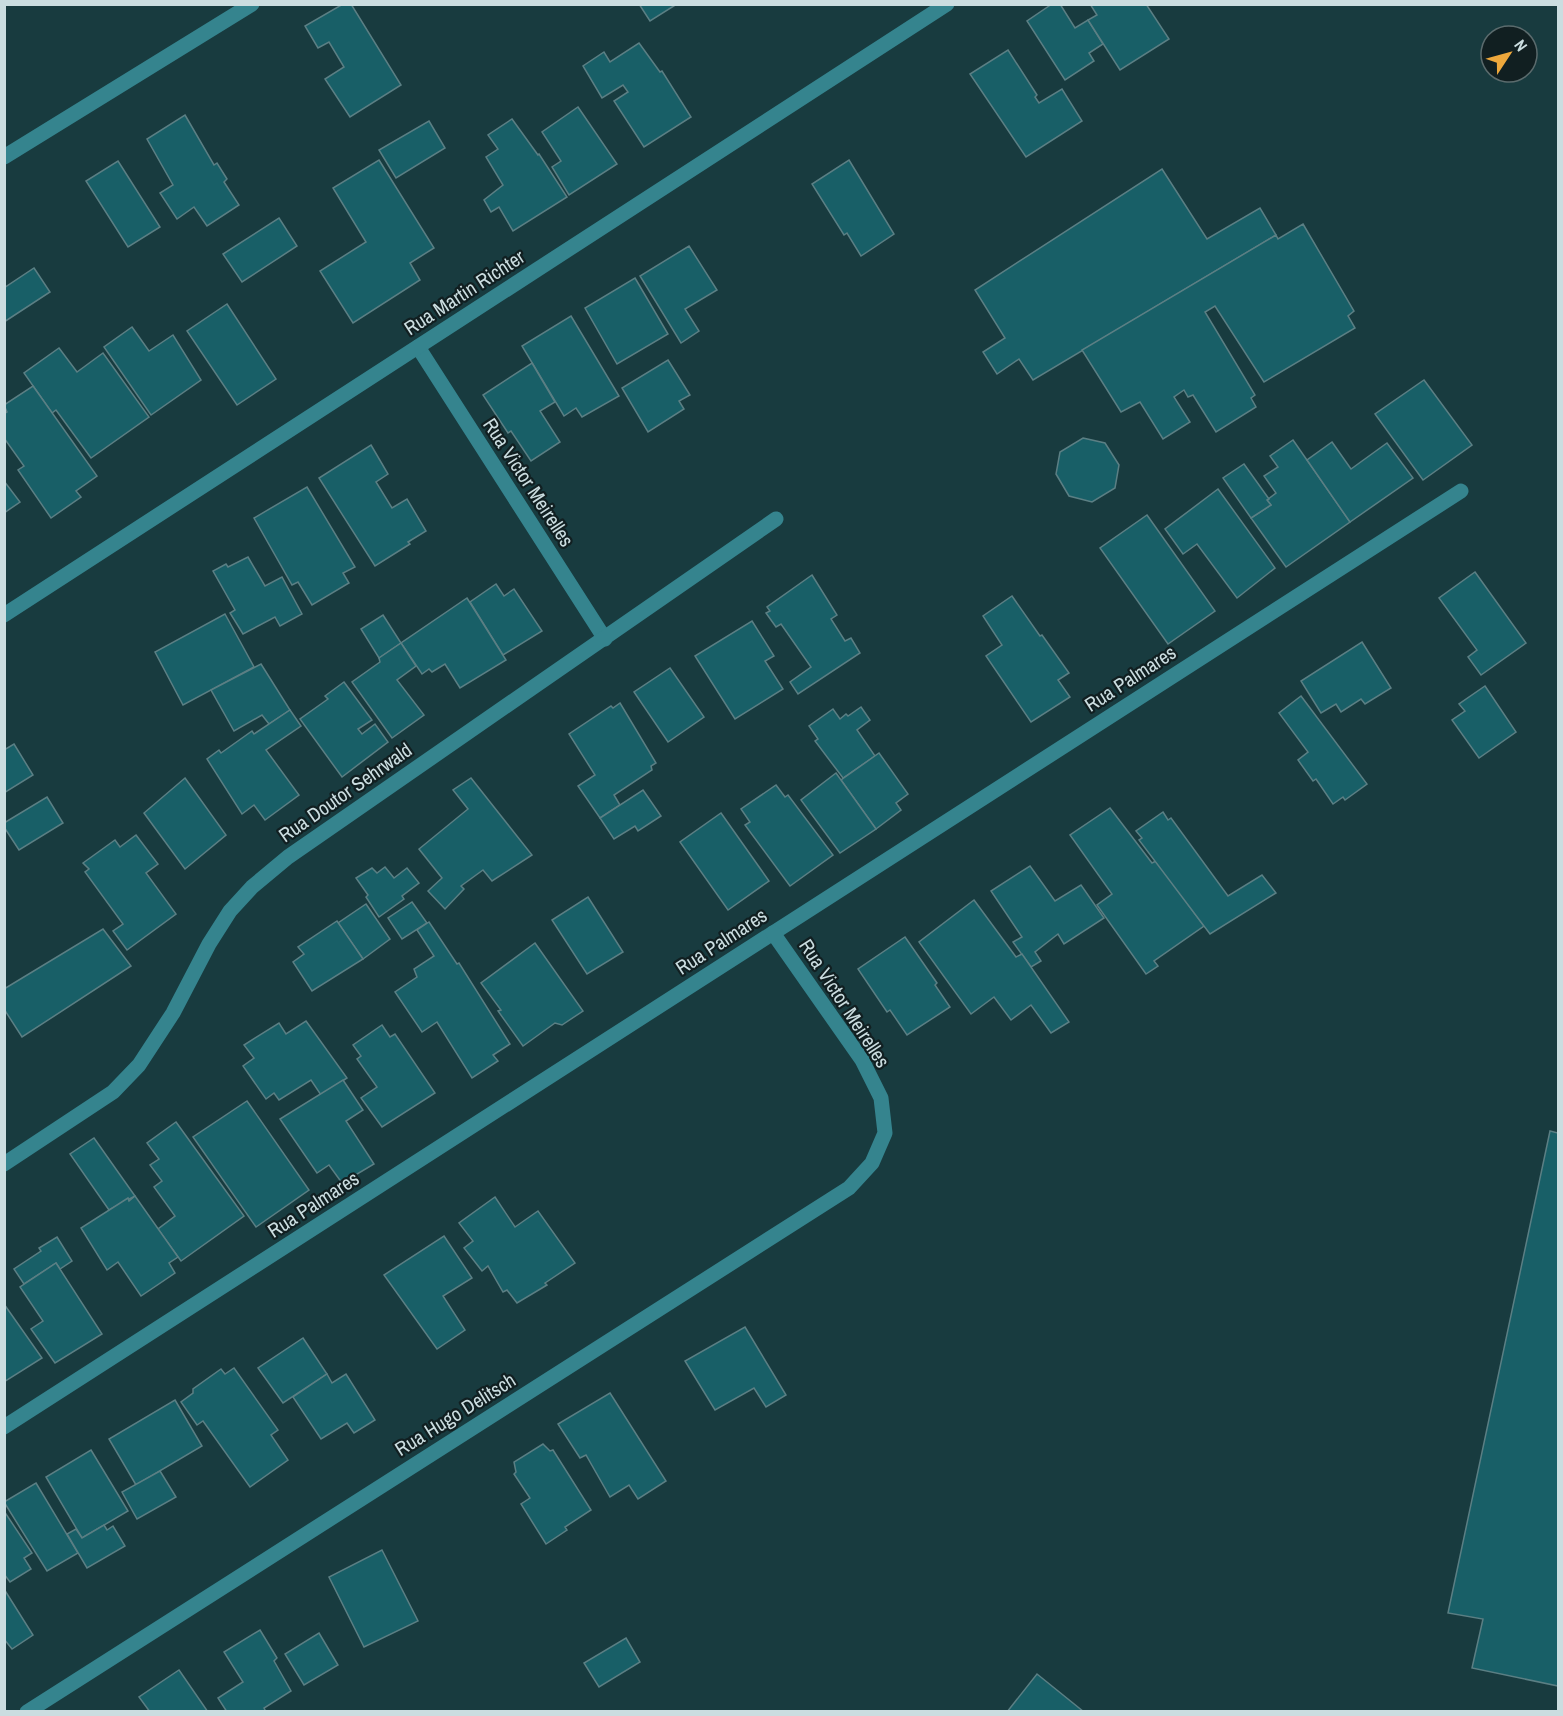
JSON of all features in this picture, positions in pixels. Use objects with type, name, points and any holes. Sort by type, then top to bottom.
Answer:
[{"type":"street","points":[[4,157],[252,4]]},
{"type":"street","name":"Rua Martin Richter","points":[[4,615],[947,4]]},
{"type":"street","name":"Rua Victor Meirelles","points":[[417,348],[605,639]]},
{"type":"street","name":"Rua Palmares","points":[[4,1427],[1461,490]]},
{"type":"street","name":"Rua Doutor Sehrwald","points":[[4,1164],[113,1092],[139,1065],[173,1013],[209,944],[230,911],[252,887],[288,857],[776,519]]},
{"type":"street","name":"Rua Victor Meirelles","points":[[773,933],[862,1060],[881,1098],[885,1133]]},
{"type":"street","name":"Rua Hugo Delitsch","points":[[27,1712],[849,1188],[872,1163],[885,1133]]},
{"type":"building","points":[[343,4],[351,4],[401,85],[350,117],[325,79],[344,67],[329,42],[318,48],[305,26]]},
{"type":"building","points":[[639,4],[677,4],[650,21]]},
{"type":"building","points":[[1052,4],[1060,4],[1075,28],[1088,20],[1103,44],[1089,53],[1094,61],[1065,80],[1027,21]]},
{"type":"building","points":[[1090,4],[1146,4],[1169,39],[1120,70],[1088,20],[1097,15]]},
{"type":"building","points":[[639,43],[660,72],[662,71],[691,117],[644,147],[614,101],[628,92],[623,85],[602,98],[583,66],[604,52],[610,62]]},
{"type":"building","points":[[1008,50],[1037,95],[1035,97],[1039,103],[1062,89],[1082,121],[1026,157],[970,74]]},
{"type":"building","points":[[578,107],[617,164],[569,195],[552,167],[561,161],[542,132]]},
{"type":"building","points":[[185,115],[214,165],[217,163],[227,179],[224,182],[239,205],[207,226],[194,207],[177,219],[160,193],[173,185],[147,139]]},
{"type":"building","points":[[512,119],[539,154],[567,197],[513,231],[499,207],[491,212],[484,200],[503,185],[486,157],[498,149],[488,135]]},
{"type":"building","points":[[429,121],[445,148],[396,178],[379,150]]},
{"type":"building","points":[[379,160],[434,248],[410,263],[420,280],[353,323],[320,271],[366,242],[333,188]]},
{"type":"building","points":[[849,160],[894,234],[861,256],[847,233],[844,235],[812,184]]},
{"type":"building","points":[[118,161],[160,227],[128,247],[86,181]]},
{"type":"building","points":[[1162,169],[1207,239],[1260,208],[1276,235],[1033,380],[1019,359],[997,374],[983,352],[1005,338],[975,290]]},
{"type":"building","points":[[279,218],[297,246],[242,282],[223,254]]},
{"type":"building","points":[[1303,224],[1354,311],[1348,316],[1355,328],[1264,382],[1215,306],[1205,312],[1255,395],[1251,398],[1256,407],[1216,432],[1193,395],[1188,397],[1184,390],[1174,397],[1190,422],[1163,439],[1140,402],[1121,412],[1082,350],[1276,235],[1278,239]]},
{"type":"building","points":[[689,246],[717,290],[685,309],[699,331],[681,343],[640,276]]},
{"type":"building","points":[[34,268],[50,292],[4,322],[4,288]]},
{"type":"building","points":[[635,278],[668,334],[617,364],[585,308]]},
{"type":"building","points":[[227,304],[276,379],[237,405],[187,331]]},
{"type":"building","points":[[571,316],[619,396],[582,417],[576,408],[564,416],[522,346]]},
{"type":"building","points":[[132,327],[149,351],[173,335],[201,380],[151,415],[104,347]]},
{"type":"building","points":[[59,348],[77,372],[103,353],[149,417],[91,458],[56,410],[52,413],[24,373]]},
{"type":"building","points":[[668,360],[690,395],[679,401],[684,409],[648,432],[622,388]]},
{"type":"building","points":[[532,363],[555,402],[540,411],[560,442],[531,461],[511,431],[508,433],[483,395]]},
{"type":"building","points":[[1424,380],[1472,445],[1423,480],[1375,414]]},
{"type":"building","points":[[33,386],[97,476],[76,491],[81,497],[51,518],[18,470],[24,466],[4,438],[4,414],[7,412],[4,405]]},
{"type":"building","points":[[1083,438],[1105,443],[1119,465],[1115,488],[1092,502],[1069,496],[1056,474],[1060,452]]},
{"type":"building","points":[[1293,440],[1350,522],[1286,567],[1251,518],[1271,505],[1267,500],[1276,493],[1264,476],[1278,467],[1270,456]]},
{"type":"building","points":[[1332,442],[1351,469],[1387,443],[1413,478],[1350,522],[1307,460]]},
{"type":"building","points":[[371,445],[388,474],[376,482],[392,508],[407,499],[426,531],[375,566],[319,478]]},
{"type":"building","points":[[1244,464],[1271,505],[1251,518],[1223,478]]},
{"type":"building","points":[[4,481],[20,502],[4,513]]},
{"type":"building","points":[[307,487],[355,567],[343,573],[349,583],[312,605],[298,582],[292,585],[254,518]]},
{"type":"building","points":[[1218,489],[1275,568],[1237,598],[1197,544],[1183,554],[1165,529]]},
{"type":"building","points":[[1147,515],[1215,611],[1168,644],[1100,548]]},
{"type":"building","points":[[248,557],[265,586],[282,577],[302,614],[280,626],[275,617],[243,634],[230,613],[235,610],[213,571],[226,564],[228,567]]},
{"type":"building","points":[[1475,572],[1526,643],[1481,675],[1468,657],[1477,650],[1439,598]]},
{"type":"building","points":[[812,575],[837,615],[831,619],[845,641],[851,638],[860,653],[798,694],[790,682],[811,667],[781,624],[776,627],[766,613],[770,611],[767,607]]},
{"type":"building","points":[[496,584],[504,596],[514,589],[542,631],[503,655],[470,602]]},
{"type":"building","points":[[1012,596],[1069,673],[1058,680],[1070,697],[1031,722],[986,656],[1002,645],[983,616]]},
{"type":"building","points":[[467,598],[506,660],[460,688],[445,664],[432,672],[429,669],[422,674],[401,643]]},
{"type":"building","points":[[225,614],[254,667],[183,705],[155,652]]},
{"type":"building","points":[[383,615],[401,643],[379,658],[361,629]]},
{"type":"building","points":[[752,621],[774,656],[765,661],[783,689],[735,719],[695,656]]},
{"type":"building","points":[[1362,642],[1391,688],[1365,704],[1361,699],[1341,712],[1336,704],[1321,713],[1301,681]]},
{"type":"building","points":[[401,643],[416,666],[397,680],[424,715],[392,738],[352,682],[380,662],[379,658]]},
{"type":"building","points":[[261,664],[290,710],[269,724],[262,715],[234,731],[211,690]]},
{"type":"building","points":[[670,668],[704,717],[668,742],[634,692]]},
{"type":"building","points":[[344,682],[372,720],[358,729],[362,734],[375,724],[388,742],[342,777],[300,719],[328,699],[325,696]]},
{"type":"building","points":[[1485,686],[1516,732],[1479,758],[1452,720],[1465,711],[1459,704]]},
{"type":"building","points":[[1301,696],[1367,784],[1345,800],[1343,797],[1333,804],[1316,779],[1313,781],[1298,760],[1308,752],[1279,713]]},
{"type":"building","points":[[620,703],[656,763],[651,766],[652,770],[614,795],[620,805],[600,818],[578,786],[595,775],[569,734],[611,706],[613,708]]},
{"type":"building","points":[[861,707],[870,720],[857,730],[875,756],[843,778],[815,741],[818,739],[809,726],[833,709],[840,719]]},
{"type":"building","points":[[290,710],[301,726],[266,750],[299,795],[265,820],[254,805],[242,814],[207,759],[219,750],[221,753],[252,731],[254,734]]},
{"type":"building","points":[[14,744],[33,775],[4,793],[4,750]]},
{"type":"building","points":[[879,753],[908,794],[896,803],[901,810],[876,829],[841,780]]},
{"type":"building","points":[[836,773],[876,829],[840,853],[801,800]]},
{"type":"building","points":[[185,778],[226,835],[185,869],[144,813]]},
{"type":"building","points":[[471,778],[532,855],[492,881],[483,870],[461,886],[464,889],[445,909],[428,891],[442,878],[419,849],[468,809],[453,790]]},
{"type":"building","points":[[776,785],[785,797],[788,795],[833,855],[790,886],[745,825],[750,822],[741,809]]},
{"type":"building","points":[[643,790],[661,816],[638,831],[635,826],[614,839],[600,818]]},
{"type":"building","points":[[47,797],[63,823],[19,850],[4,827],[4,823]]},
{"type":"building","points":[[1110,808],[1152,863],[1156,861],[1204,926],[1154,961],[1158,966],[1146,974],[1097,905],[1112,894],[1070,835]]},
{"type":"building","points":[[1163,812],[1168,820],[1171,818],[1228,896],[1262,875],[1276,893],[1210,934],[1139,840],[1142,838],[1136,831]]},
{"type":"building","points":[[721,813],[769,881],[728,910],[680,842]]},
{"type":"building","points":[[136,835],[158,864],[146,873],[176,914],[127,950],[113,931],[123,924],[85,872],[89,869],[83,863],[115,840],[120,847]]},
{"type":"building","points":[[1030,866],[1055,901],[1081,885],[1104,918],[1064,944],[1058,934],[1035,952],[1041,961],[1031,967],[1013,942],[1022,937],[991,891]]},
{"type":"building","points":[[385,867],[394,878],[407,868],[419,883],[402,896],[404,899],[379,917],[356,878],[372,868],[377,873]]},
{"type":"building","points":[[588,897],[623,952],[587,974],[552,920]]},
{"type":"building","points":[[974,900],[1016,957],[1022,954],[1069,1022],[1051,1033],[1031,1005],[1011,1020],[994,997],[971,1014],[919,942]]},
{"type":"building","points":[[412,902],[427,923],[402,939],[388,918]]},
{"type":"building","points":[[366,904],[390,939],[363,959],[338,923]]},
{"type":"building","points":[[337,921],[363,959],[312,991],[293,962],[304,954],[298,947]]},
{"type":"building","points":[[429,922],[457,964],[459,963],[510,1044],[493,1055],[498,1061],[472,1078],[437,1022],[422,1032],[395,992],[417,977],[414,969],[434,956],[417,930]]},
{"type":"building","points":[[103,929],[131,966],[22,1037],[4,1009],[4,989]]},
{"type":"building","points":[[905,937],[937,983],[935,985],[950,1007],[907,1035],[890,1010],[887,1012],[858,969]]},
{"type":"building","points":[[535,943],[583,1011],[562,1025],[555,1023],[523,1046],[481,983]]},
{"type":"building","points":[[306,1021],[347,1078],[321,1095],[311,1080],[279,1100],[274,1093],[266,1099],[243,1066],[254,1058],[244,1045],[279,1023],[286,1034]]},
{"type":"building","points":[[382,1025],[390,1037],[395,1034],[435,1093],[382,1127],[361,1098],[377,1087],[357,1059],[361,1056],[353,1045]]},
{"type":"building","points":[[343,1080],[363,1110],[346,1121],[374,1164],[342,1183],[329,1165],[317,1173],[280,1119]]},
{"type":"building","points":[[247,1101],[309,1190],[256,1227],[193,1137]]},
{"type":"building","points":[[176,1122],[244,1216],[181,1261],[158,1229],[175,1216],[154,1187],[162,1181],[150,1165],[159,1159],[147,1143]]},
{"type":"building","points":[[1550,1131],[1558,1133],[1558,1686],[1472,1668],[1483,1619],[1448,1613]]},
{"type":"building","points":[[94,1138],[135,1196],[109,1210],[70,1154]]},
{"type":"building","points":[[135,1196],[178,1257],[169,1263],[175,1273],[141,1296],[118,1262],[107,1270],[81,1228],[128,1198],[129,1201]]},
{"type":"building","points":[[495,1197],[515,1227],[538,1211],[575,1263],[545,1283],[547,1285],[517,1303],[507,1290],[503,1292],[488,1266],[482,1271],[464,1248],[473,1241],[459,1223]]},
{"type":"building","points":[[444,1236],[472,1278],[443,1296],[465,1330],[437,1349],[384,1275]]},
{"type":"building","points":[[57,1237],[72,1261],[60,1269],[56,1263],[24,1284],[14,1269],[41,1251],[39,1248]]},
{"type":"building","points":[[56,1263],[102,1334],[55,1363],[31,1329],[43,1321],[20,1287]]},
{"type":"building","points":[[4,1304],[42,1358],[4,1382]]},
{"type":"building","points":[[745,1327],[786,1395],[766,1407],[754,1388],[715,1410],[685,1361]]},
{"type":"building","points":[[303,1338],[327,1374],[283,1403],[258,1368]]},
{"type":"building","points":[[234,1368],[278,1430],[271,1435],[288,1460],[250,1487],[203,1421],[197,1425],[181,1402],[193,1393],[193,1389],[221,1369],[225,1374]]},
{"type":"building","points":[[327,1374],[332,1383],[346,1374],[375,1420],[354,1433],[347,1423],[321,1439],[293,1397]]},
{"type":"building","points":[[610,1393],[666,1481],[638,1499],[629,1485],[610,1497],[586,1455],[580,1458],[558,1424]]},
{"type":"building","points":[[175,1400],[202,1446],[136,1485],[109,1439]]},
{"type":"building","points":[[543,1444],[550,1451],[553,1450],[591,1510],[565,1527],[567,1530],[546,1544],[521,1504],[530,1498],[514,1474],[516,1472],[514,1462]]},
{"type":"building","points":[[91,1450],[128,1511],[82,1538],[46,1477]]},
{"type":"building","points":[[160,1471],[176,1497],[137,1519],[122,1492]]},
{"type":"building","points":[[36,1483],[78,1553],[47,1571],[4,1502]]},
{"type":"building","points":[[4,1511],[32,1553],[24,1558],[31,1569],[10,1582],[4,1574]]},
{"type":"building","points":[[104,1525],[107,1530],[113,1526],[125,1546],[87,1568],[67,1534],[76,1529],[82,1538]]},
{"type":"building","points":[[382,1550],[418,1621],[364,1647],[329,1577]]},
{"type":"building","points":[[4,1589],[33,1635],[12,1649],[4,1639]]},
{"type":"building","points":[[260,1630],[277,1658],[274,1661],[291,1691],[264,1708],[266,1712],[227,1712],[218,1698],[243,1682],[224,1652]]},
{"type":"building","points":[[319,1633],[338,1665],[304,1685],[285,1654]]},
{"type":"building","points":[[626,1638],[640,1662],[599,1687],[584,1663]]},
{"type":"building","points":[[179,1670],[208,1712],[150,1712],[139,1697]]},
{"type":"building","points":[[1037,1674],[1084,1712],[1007,1712]]}]
